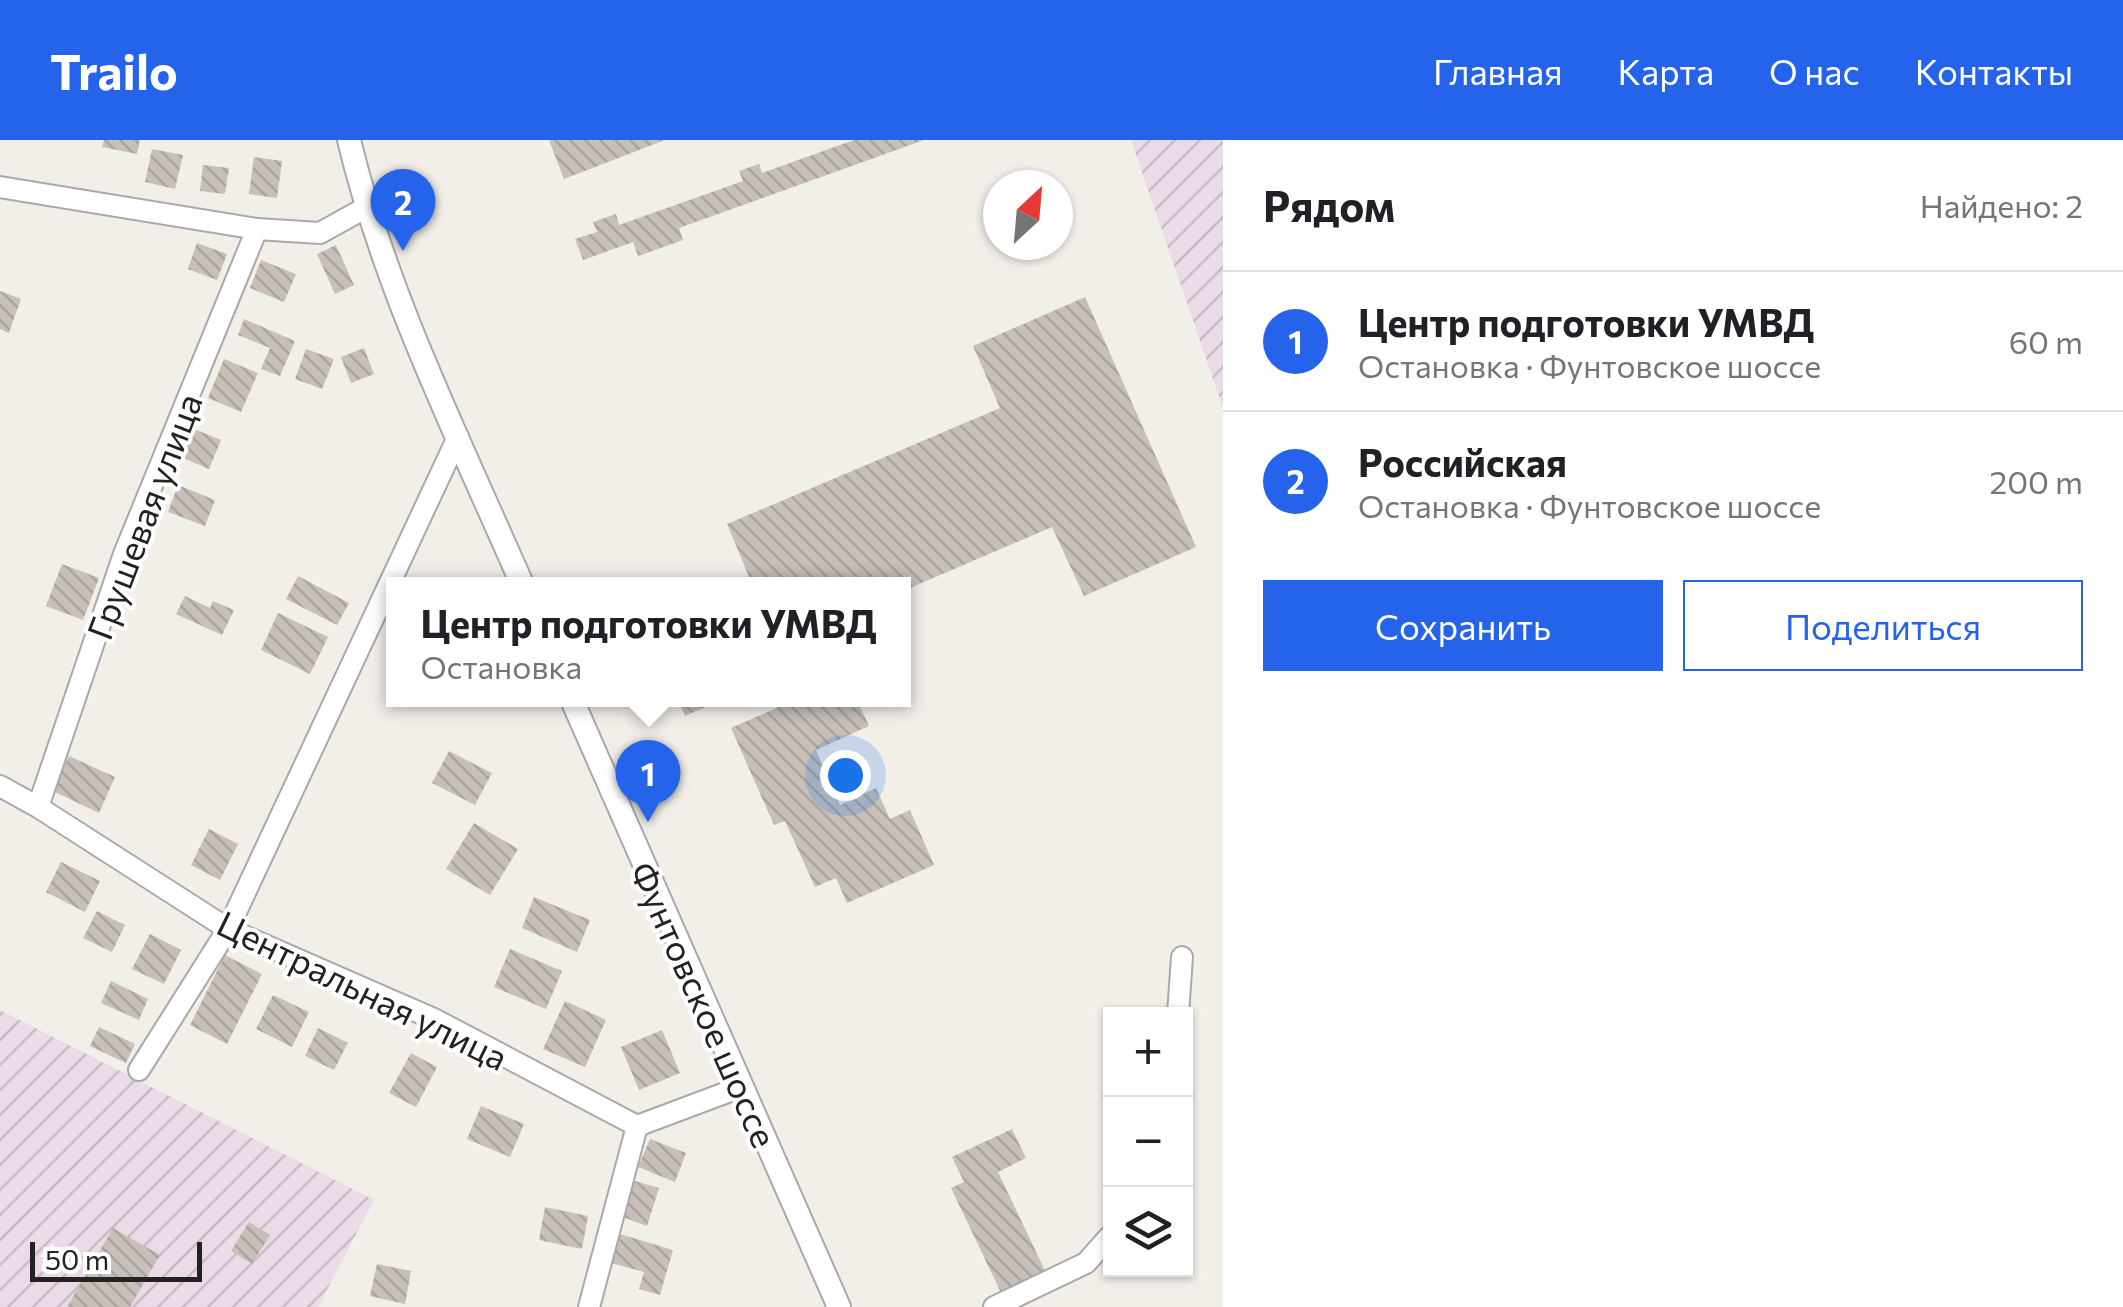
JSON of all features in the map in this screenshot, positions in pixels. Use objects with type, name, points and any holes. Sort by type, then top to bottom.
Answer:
[{"type":"street","points":[[349,140],[365,208],[519,577]]},
{"type":"street","points":[[2,191],[320,234],[365,208]]},
{"type":"street","name":"Грушевая улица","points":[[38,807],[124,554],[258,228]]},
{"type":"street","points":[[392,577],[458,437]]},
{"type":"street","points":[[140,1070],[228,928],[386,591]]},
{"type":"street","name":"Фунтовское шоссе","points":[[575,707],[839,1307]]},
{"type":"street","name":"Центральная улица","points":[[0,786],[228,928],[436,1020],[637,1126]]},
{"type":"street","points":[[1178,1007],[1182,957]]},
{"type":"street","points":[[589,1307],[637,1126],[741,1087]]},
{"type":"street","points":[[994,1307],[1086,1263],[1103,1244]]},
{"type":"shaded area","points":[[1131,140],[1223,140],[1223,408]]},
{"type":"shaded area","points":[[0,1010],[374,1200],[318,1307],[0,1307]]},
{"type":"building","points":[[104,140],[140,140],[137,154],[102,147]]},
{"type":"building","points":[[549,140],[665,140],[564,179]]},
{"type":"building","points":[[854,140],[924,140],[679,228],[683,240],[638,256],[633,242],[583,260],[575,239],[597,232],[593,222],[616,214],[619,225],[743,181],[739,171],[759,164],[762,173]]},
{"type":"building","points":[[152,149],[183,155],[175,189],[145,182]]},
{"type":"building","points":[[254,157],[282,161],[277,198],[249,194]]},
{"type":"building","points":[[203,165],[229,168],[225,194],[200,191]]},
{"type":"building","points":[[197,243],[227,254],[217,280],[188,269]]},
{"type":"building","points":[[336,245],[354,285],[335,294],[317,254]]},
{"type":"building","points":[[261,260],[296,274],[284,302],[250,288]]},
{"type":"building","points":[[0,291],[21,299],[9,333],[0,329]]},
{"type":"building","points":[[1085,297],[1196,547],[1084,596],[1052,527],[911,588],[911,577],[749,577],[727,524],[1000,408],[973,346]]},
{"type":"building","points":[[244,319],[295,341],[280,376],[261,369],[270,348],[238,335]]},
{"type":"building","points":[[364,348],[374,374],[351,383],[341,357]]},
{"type":"building","points":[[306,349],[334,359],[322,389],[295,379]]},
{"type":"building","points":[[224,359],[258,373],[241,412],[208,398]]},
{"type":"building","points":[[194,429],[221,440],[209,469],[183,458]]},
{"type":"building","points":[[178,485],[215,500],[205,526],[168,512]]},
{"type":"building","points":[[62,564],[99,578],[83,620],[46,606]]},
{"type":"building","points":[[298,576],[349,603],[337,625],[286,599]]},
{"type":"building","points":[[185,596],[210,608],[213,601],[234,610],[222,635],[176,614]]},
{"type":"building","points":[[278,613],[328,637],[310,674],[261,650]]},
{"type":"building","points":[[681,707],[706,707],[685,716]]},
{"type":"building","points":[[779,707],[860,707],[869,726],[816,750],[840,805],[876,788],[890,819],[910,810],[934,865],[847,903],[836,878],[815,887],[785,821],[774,825],[731,728]]},
{"type":"building","points":[[449,751],[492,773],[475,805],[432,783]]},
{"type":"building","points":[[69,756],[115,777],[99,813],[53,791]]},
{"type":"building","points":[[474,823],[518,849],[490,895],[446,869]]},
{"type":"building","points":[[209,829],[238,844],[220,880],[191,865]]},
{"type":"building","points":[[61,862],[100,881],[85,912],[46,892]]},
{"type":"building","points":[[534,897],[590,920],[577,952],[522,928]]},
{"type":"building","points":[[97,911],[125,925],[112,952],[83,938]]},
{"type":"building","points":[[150,934],[181,950],[164,984],[132,969]]},
{"type":"building","points":[[510,949],[562,971],[546,1009],[494,987]]},
{"type":"building","points":[[225,955],[262,974],[227,1044],[190,1025]]},
{"type":"building","points":[[111,981],[148,999],[139,1020],[101,1003]]},
{"type":"building","points":[[273,995],[309,1012],[292,1047],[256,1029]]},
{"type":"building","points":[[565,1001],[606,1020],[585,1067],[543,1049]]},
{"type":"building","points":[[99,1027],[135,1044],[126,1063],[90,1046]]},
{"type":"building","points":[[318,1028],[348,1043],[334,1070],[305,1056]]},
{"type":"building","points":[[662,1030],[680,1073],[639,1090],[621,1047]]},
{"type":"building","points":[[411,1053],[437,1067],[416,1107],[389,1093]]},
{"type":"building","points":[[481,1106],[524,1124],[510,1157],[467,1139]]},
{"type":"building","points":[[1012,1129],[1026,1158],[998,1172],[1048,1277],[1004,1299],[951,1188],[964,1182],[952,1157]]},
{"type":"building","points":[[650,1139],[686,1153],[675,1182],[638,1167]]},
{"type":"building","points":[[628,1179],[659,1188],[647,1226],[620,1216]]},
{"type":"building","points":[[545,1207],[588,1216],[582,1249],[539,1240]]},
{"type":"building","points":[[249,1222],[270,1235],[252,1264],[231,1251]]},
{"type":"building","points":[[113,1228],[160,1255],[130,1307],[67,1307]]},
{"type":"building","points":[[620,1234],[673,1250],[660,1295],[639,1289],[644,1272],[611,1263]]},
{"type":"building","points":[[377,1264],[411,1271],[405,1304],[370,1296]]},
{"type":"place","name":"Российская","points":[[403,251]]},
{"type":"place","name":"Центр подготовки УМВД","points":[[648,822]]}]
